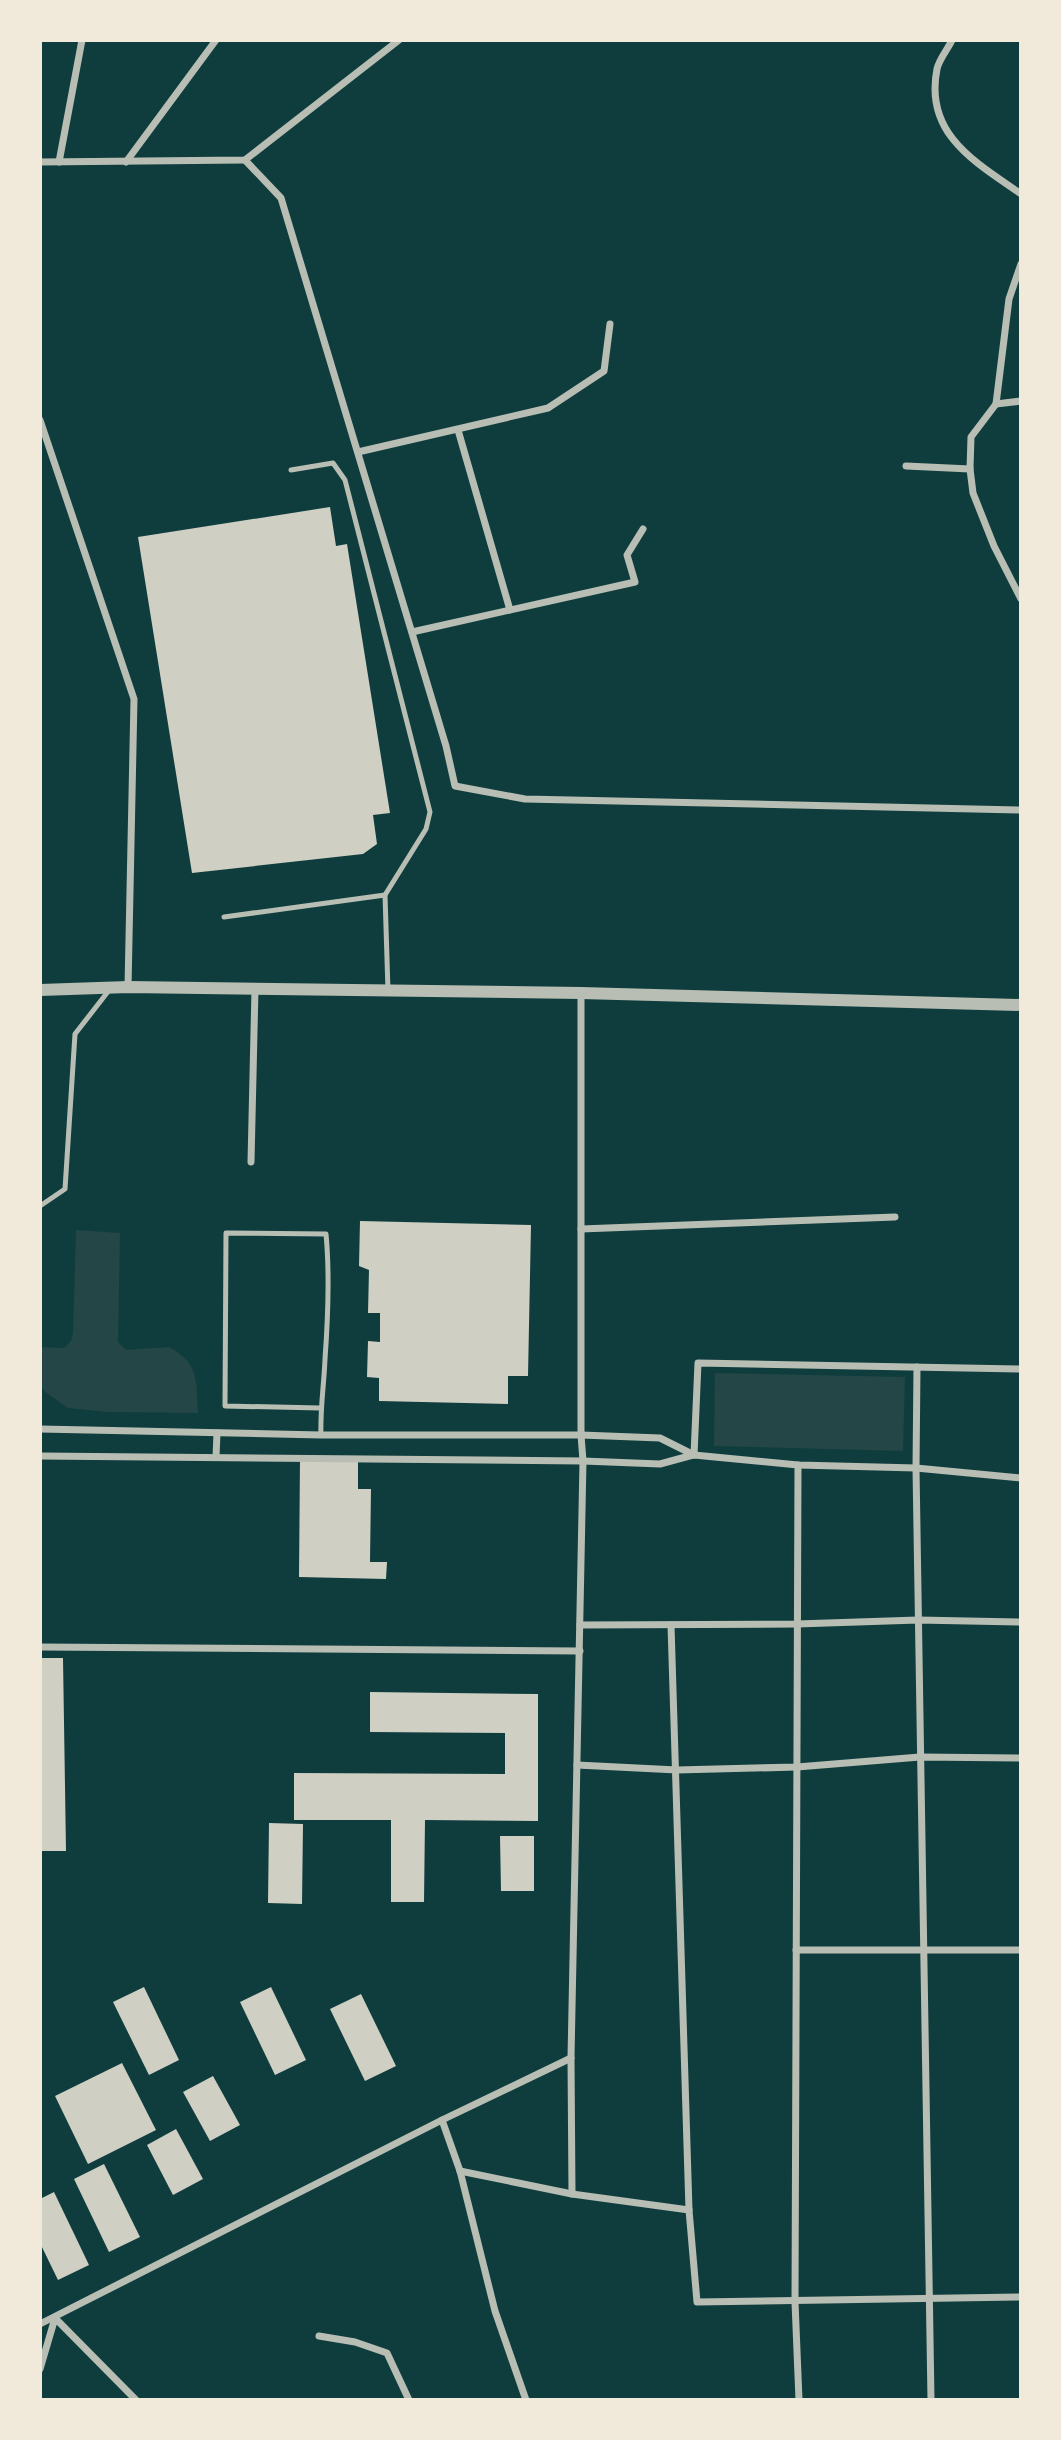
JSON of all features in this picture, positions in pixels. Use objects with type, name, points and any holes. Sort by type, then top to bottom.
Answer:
[{"type":"street","points":[[59,162],[82,40]]},
{"type":"street","points":[[126,162],[215,40]]},
{"type":"street","points":[[40,162],[245,160],[399,40]]},
{"type":"street","points":[[953,40],[937,67],[935,105],[946,132],[969,158],[1021,194]]},
{"type":"street","points":[[245,160],[281,198],[446,746],[455,786],[525,799],[1021,810]]},
{"type":"street","points":[[1021,264],[1009,299],[996,404],[971,437],[970,469],[973,493],[1021,599]]},
{"type":"street","points":[[358,452],[548,408],[604,371],[610,324]]},
{"type":"street","points":[[996,404],[1021,401]]},
{"type":"street","points":[[40,420],[134,699],[128,987]]},
{"type":"street","points":[[458,430],[510,610]]},
{"type":"street","points":[[906,466],[970,469]]},
{"type":"street","points":[[412,632],[635,582],[627,555],[643,529]]},
{"type":"street","points":[[40,990],[128,987],[388,990],[1021,1005]]},
{"type":"street","points":[[251,1162],[255,989]]},
{"type":"street","points":[[572,2194],[571,2058],[583,1461],[581,993]]},
{"type":"street","points":[[581,1229],[895,1217]]},
{"type":"street","points":[[694,1455],[698,1363],[1021,1369]]},
{"type":"street","points":[[917,1367],[916,1468],[930,2400]]},
{"type":"street","points":[[40,1429],[321,1435],[660,1437],[694,1455]]},
{"type":"street","points":[[216,1457],[217,1433]]},
{"type":"street","points":[[40,1457],[583,1461],[660,1464],[694,1455],[797,1465],[916,1468],[1021,1478]]},
{"type":"street","points":[[797,1465],[795,2302],[799,2400]]},
{"type":"street","points":[[580,1625],[797,1624],[918,1620],[1021,1622]]},
{"type":"street","points":[[671,1625],[689,2210],[697,2302],[1021,2297]]},
{"type":"street","points":[[40,1647],[580,1651]]},
{"type":"street","points":[[577,1765],[677,1770],[797,1767],[920,1757],[1021,1758]]},
{"type":"street","points":[[796,1950],[1021,1950]]},
{"type":"street","points":[[40,2324],[442,2120],[571,2058]]},
{"type":"street","points":[[442,2120],[460,2171],[495,2311],[526,2400]]},
{"type":"street","points":[[460,2171],[572,2194],[689,2210]]},
{"type":"street","points":[[40,2369],[55,2318]]},
{"type":"street","points":[[55,2318],[136,2400]]},
{"type":"street","points":[[319,2336],[355,2342],[387,2353],[409,2400]]},
{"type":"lane","points":[[291,470],[333,463],[345,480],[430,812],[426,829],[385,895],[388,990]]},
{"type":"lane","points":[[224,918],[385,895]]},
{"type":"lane","points":[[40,1206],[65,1189],[75,1034],[112,988]]},
{"type":"lane","points":[[320,1408],[225,1406],[226,1233],[327,1234],[329,1266],[320,1408],[321,1435]]},
{"type":"shaded area","points":[[76,1230],[120,1233],[118,1342],[126,1350],[169,1347],[179,1353],[194,1374],[198,1413],[108,1412],[68,1408],[44,1391],[40,1383],[40,1347],[64,1348],[71,1341],[73,1333]]},
{"type":"shaded area","points":[[715,1373],[905,1377],[903,1451],[714,1446]]},
{"type":"building","points":[[330,507],[336,546],[347,544],[390,813],[373,815],[377,844],[363,854],[192,873],[138,537]]},
{"type":"building","points":[[360,1221],[531,1225],[528,1376],[508,1376],[508,1404],[379,1401],[379,1378],[367,1377],[368,1341],[380,1342],[380,1313],[368,1313],[369,1270],[359,1266]]},
{"type":"building","points":[[300,1460],[358,1461],[358,1489],[371,1489],[370,1562],[387,1562],[386,1579],[299,1577]]},
{"type":"building","points":[[40,1658],[63,1658],[66,1851],[40,1851]]},
{"type":"building","points":[[370,1692],[538,1694],[538,1821],[425,1820],[424,1902],[391,1902],[391,1820],[294,1820],[294,1773],[505,1774],[505,1733],[370,1732]]},
{"type":"building","points":[[269,1823],[303,1824],[302,1904],[268,1903]]},
{"type":"building","points":[[500,1836],[534,1836],[534,1891],[501,1891]]},
{"type":"building","points":[[144,1987],[179,2060],[149,2075],[113,2002]]},
{"type":"building","points":[[271,1987],[306,2060],[275,2075],[240,2002]]},
{"type":"building","points":[[361,1994],[396,2066],[365,2081],[330,2009]]},
{"type":"building","points":[[122,2063],[156,2130],[88,2164],[55,2096]]},
{"type":"building","points":[[213,2076],[240,2125],[210,2141],[183,2092]]},
{"type":"building","points":[[176,2129],[203,2179],[173,2195],[147,2145]]},
{"type":"building","points":[[104,2164],[140,2237],[109,2252],[74,2179]]},
{"type":"building","points":[[54,2192],[89,2265],[58,2280],[40,2243],[40,2199]]}]
